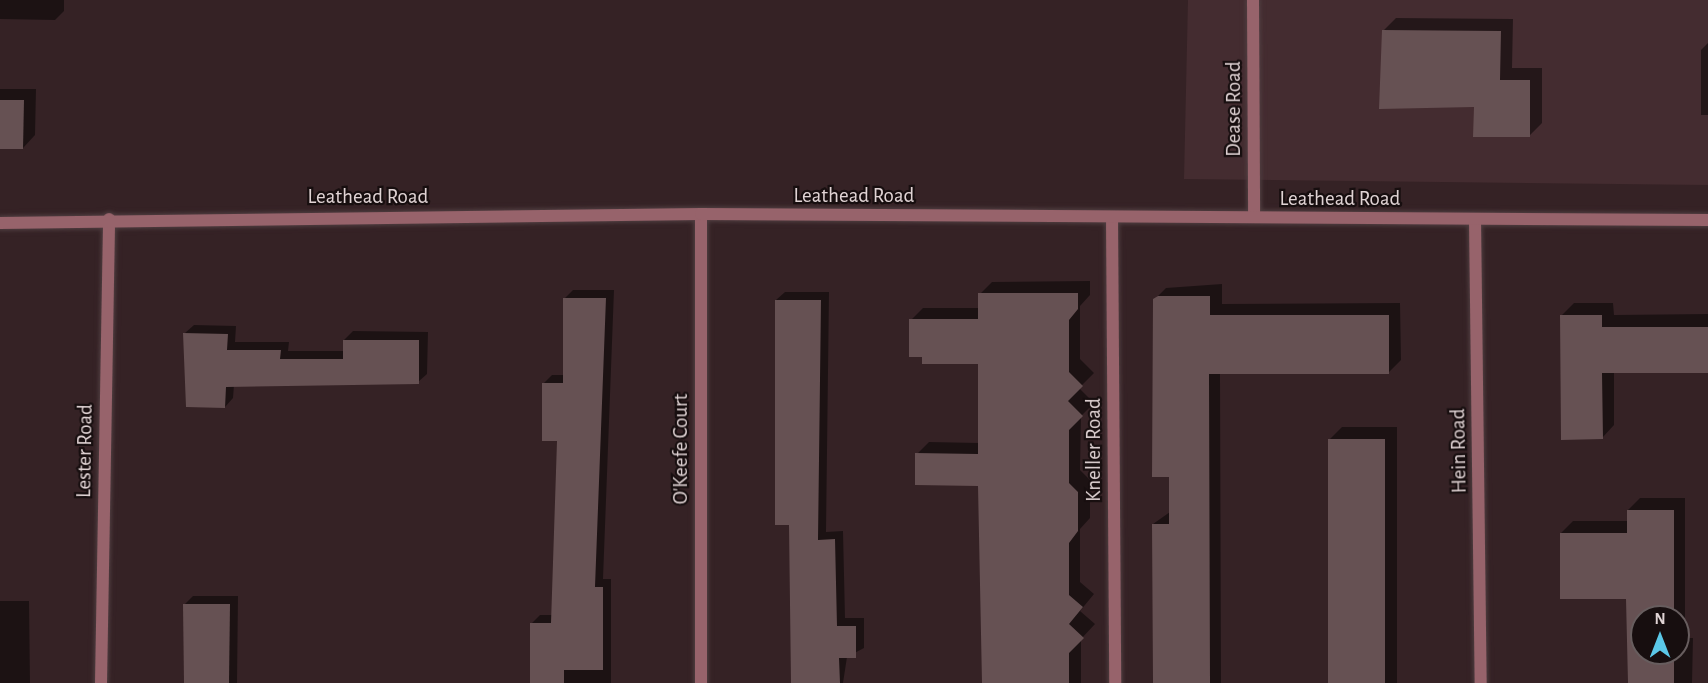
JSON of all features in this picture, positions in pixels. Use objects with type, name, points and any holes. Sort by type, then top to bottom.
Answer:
[{"type":"street","name":"Dease Road","points":[[1253,0],[1254,217]]},
{"type":"street","name":"Leathead Road","points":[[0,223],[109,219],[701,214],[1708,220]]},
{"type":"street","name":"O'Keefe Court","points":[[701,214],[701,683]]},
{"type":"street","name":"Kneller Road","points":[[1112,217],[1115,683]]},
{"type":"street","name":"Lester Road","points":[[101,683],[109,219]]},
{"type":"street","name":"Hein Road","points":[[1475,219],[1481,683]]},
{"type":"shaded area","points":[[1188,0],[1708,0],[1708,185],[1184,179]]},
{"type":"building","points":[[1382,30],[1501,31],[1500,80],[1530,80],[1530,137],[1473,137],[1474,107],[1379,109]]},
{"type":"building","points":[[0,100],[24,100],[23,149],[0,149]]},
{"type":"building","points":[[978,293],[1078,293],[1078,309],[1069,320],[1069,372],[1083,386],[1068,401],[1083,416],[1069,430],[1069,483],[1078,492],[1078,531],[1069,543],[1069,595],[1083,607],[1069,624],[1084,638],[1069,653],[1069,683],[982,683],[978,486],[915,485],[915,453],[978,454],[978,364],[922,364],[922,357],[909,357],[909,319],[978,319]]},
{"type":"building","points":[[1158,296],[1210,296],[1210,315],[1389,315],[1389,374],[1209,374],[1210,683],[1153,683],[1152,524],[1169,524],[1169,477],[1152,477],[1153,299]]},
{"type":"building","points":[[563,298],[606,298],[595,587],[603,587],[603,670],[564,670],[564,683],[530,683],[530,623],[551,623],[557,441],[542,441],[542,383],[563,383]]},
{"type":"building","points":[[775,300],[821,300],[818,540],[835,539],[837,626],[856,626],[856,658],[839,658],[840,683],[791,683],[789,525],[775,525]]},
{"type":"building","points":[[1560,315],[1602,315],[1602,327],[1708,327],[1708,373],[1602,373],[1603,439],[1561,440]]},
{"type":"building","points":[[183,333],[228,334],[227,350],[281,350],[280,359],[343,359],[343,340],[419,340],[419,384],[226,387],[225,408],[186,407]]},
{"type":"building","points":[[1328,439],[1385,439],[1385,683],[1328,683]]},
{"type":"building","points":[[1627,510],[1674,510],[1674,605],[1630,605],[1630,665],[1674,665],[1674,683],[1628,683],[1626,599],[1560,599],[1560,533],[1627,533]]},
{"type":"building","points":[[183,604],[230,604],[229,683],[184,683]]}]
